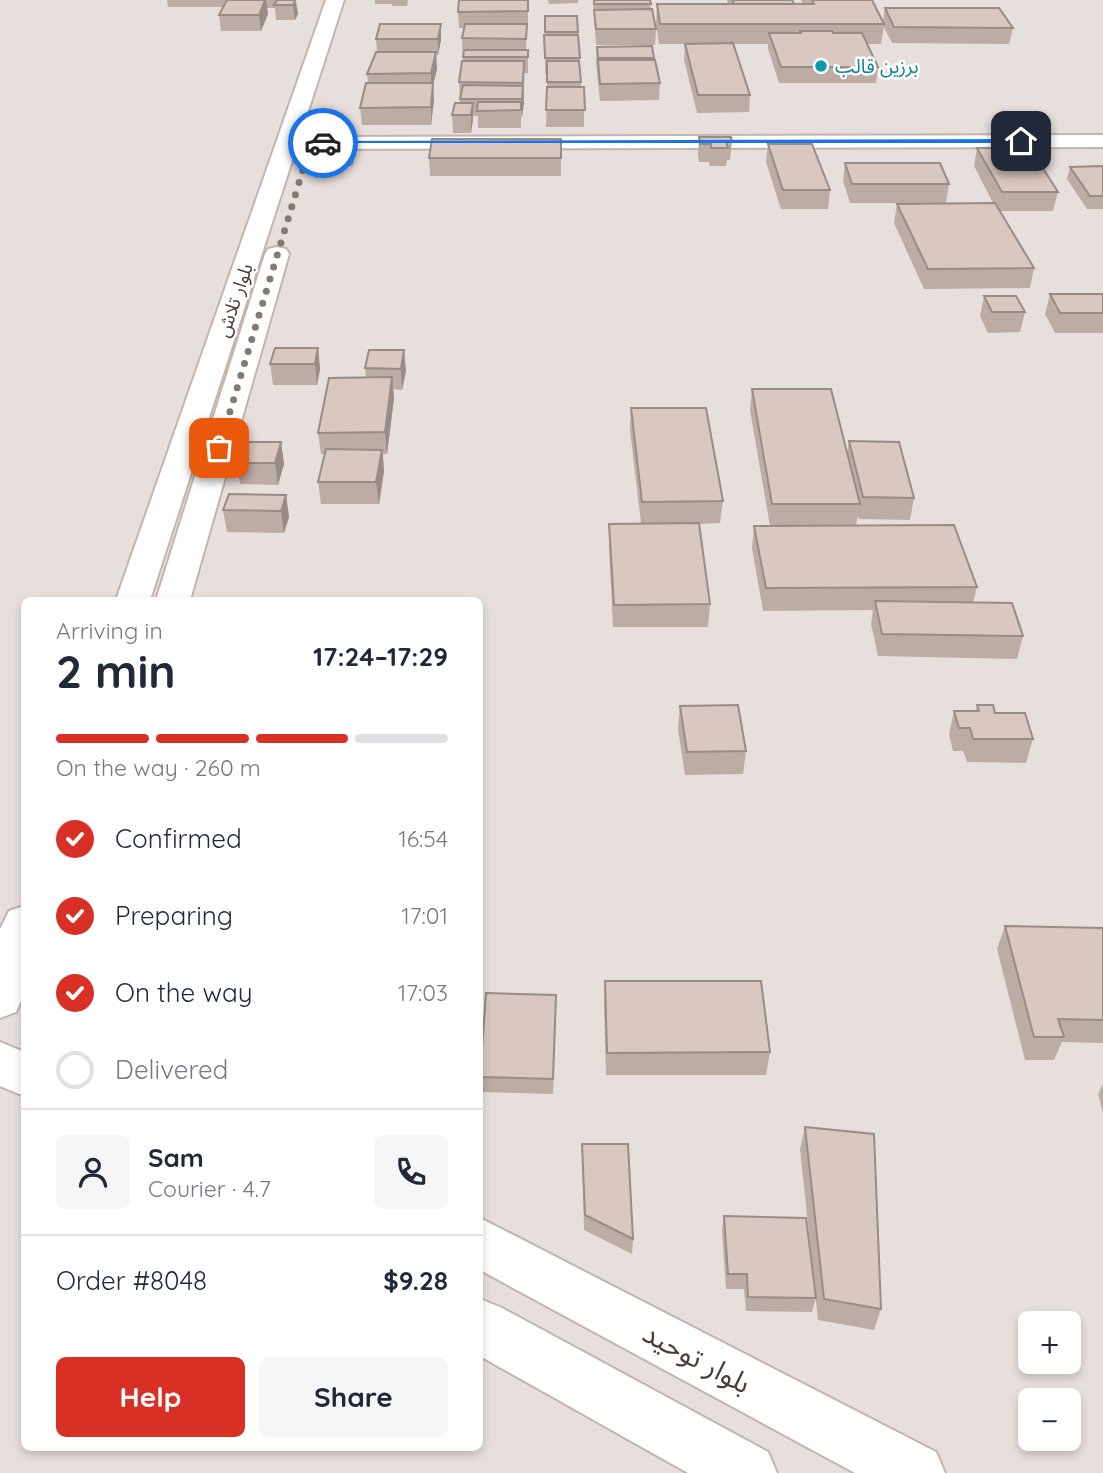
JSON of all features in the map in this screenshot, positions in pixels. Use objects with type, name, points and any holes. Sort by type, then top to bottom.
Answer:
[{"type":"street","name":"بلوار تلاش","points":[[174,597],[249,346],[255,280],[335,0]]},
{"type":"street","name":"بلوار تلاش","points":[[134,597],[218,346],[255,280],[315,130],[1103,141]]},
{"type":"street","points":[[218,346],[249,346]]},
{"type":"street","points":[[7,996],[21,936]]},
{"type":"street","points":[[0,1062],[21,1074]]},
{"type":"street","name":"بلوار توحید","points":[[483,1245],[915,1473]]},
{"type":"street","points":[[483,1328],[747,1473]]},
{"type":"shaded area","points":[[0,0],[1103,0],[1103,1473],[0,1473]]},
{"type":"building","points":[[227,0],[265,0],[259,15],[219,15]]},
{"type":"building","points":[[277,0],[295,0],[293,5],[274,5]]},
{"type":"building","points":[[459,0],[528,0],[528,11],[458,12]]},
{"type":"building","points":[[594,0],[650,0],[651,4],[594,4]]},
{"type":"building","points":[[733,0],[792,0],[794,4],[734,4]]},
{"type":"building","points":[[812,0],[872,0],[884,24],[660,24],[657,4],[814,4]]},
{"type":"building","points":[[885,8],[999,8],[1013,28],[894,27]]},
{"type":"building","points":[[652,9],[656,29],[596,29],[594,10]]},
{"type":"building","points":[[545,16],[577,16],[578,32],[545,32]]},
{"type":"building","points":[[380,24],[441,24],[438,39],[376,39]]},
{"type":"building","points":[[465,24],[527,24],[526,39],[462,38]]},
{"type":"building","points":[[800,31],[862,33],[878,67],[781,67],[769,33],[801,33]]},
{"type":"building","points":[[544,35],[578,35],[580,58],[545,58]]},
{"type":"building","points":[[733,43],[750,95],[698,95],[685,44]]},
{"type":"building","points":[[652,46],[654,58],[598,58],[597,47]]},
{"type":"building","points":[[464,50],[528,50],[528,57],[463,57]]},
{"type":"building","points":[[376,52],[436,52],[431,73],[367,74]]},
{"type":"building","points":[[598,60],[655,60],[660,83],[600,84]]},
{"type":"building","points":[[462,61],[524,61],[523,83],[459,82]]},
{"type":"building","points":[[547,61],[579,61],[581,82],[547,82]]},
{"type":"building","points":[[366,83],[433,83],[431,107],[360,108]]},
{"type":"building","points":[[463,85],[523,86],[522,99],[460,99]]},
{"type":"building","points":[[547,87],[584,87],[585,110],[546,110]]},
{"type":"building","points":[[478,102],[521,102],[521,110],[477,111]]},
{"type":"building","points":[[455,103],[473,103],[471,115],[452,115]]},
{"type":"building","points":[[332,137],[353,137],[350,148],[329,148]]},
{"type":"building","points":[[699,137],[731,137],[732,142],[726,142],[728,148],[711,148],[711,144],[700,144]]},
{"type":"building","points":[[432,139],[561,139],[561,158],[429,158]]},
{"type":"building","points":[[768,144],[812,144],[830,190],[783,190]]},
{"type":"building","points":[[977,148],[1030,148],[1058,192],[1002,192]]},
{"type":"building","points":[[845,163],[940,163],[949,184],[852,184]]},
{"type":"building","points":[[1103,166],[1103,196],[1090,196],[1070,167]]},
{"type":"building","points":[[995,203],[1034,268],[928,269],[897,204]]},
{"type":"building","points":[[1050,294],[1103,294],[1103,313],[1060,313]]},
{"type":"building","points":[[984,296],[1016,296],[1025,312],[992,312]]},
{"type":"building","points":[[275,348],[318,348],[315,364],[270,364]]},
{"type":"building","points":[[369,350],[404,350],[401,369],[365,368]]},
{"type":"building","points":[[392,377],[385,432],[318,433],[329,378]]},
{"type":"building","points":[[752,389],[831,389],[860,504],[772,504]]},
{"type":"building","points":[[631,408],[706,408],[723,501],[642,502]]},
{"type":"building","points":[[849,441],[899,442],[914,498],[863,497]]},
{"type":"building","points":[[243,442],[281,442],[275,463],[237,463]]},
{"type":"building","points":[[326,449],[382,450],[376,482],[318,482]]},
{"type":"building","points":[[229,494],[286,495],[281,511],[223,510]]},
{"type":"building","points":[[699,523],[710,604],[614,605],[609,524]]},
{"type":"building","points":[[954,525],[977,587],[766,588],[754,526]]},
{"type":"building","points":[[875,601],[1012,603],[1023,636],[882,634]]},
{"type":"building","points":[[738,705],[746,751],[687,752],[680,706]]},
{"type":"building","points":[[977,705],[993,705],[995,713],[1025,713],[1033,739],[973,739],[970,728],[959,728],[954,711],[979,711]]},
{"type":"building","points":[[1005,926],[1103,928],[1103,1020],[1058,1019],[1064,1037],[1034,1037]]},
{"type":"building","points":[[605,981],[761,981],[770,1052],[607,1053]]},
{"type":"building","points":[[486,993],[556,995],[553,1079],[483,1077]]},
{"type":"building","points":[[805,1127],[874,1134],[881,1309],[824,1299]]},
{"type":"building","points":[[582,1144],[628,1144],[633,1239],[585,1215]]},
{"type":"building","points":[[724,1216],[806,1218],[816,1298],[748,1297],[747,1274],[728,1274]]},
{"type":"way so far","points":[[219,448],[311,143],[323,143]]},
{"type":"place","name":"برزین قالب","points":[[821,66]]},
{"type":"route","points":[[323,143],[1021,141]]}]
